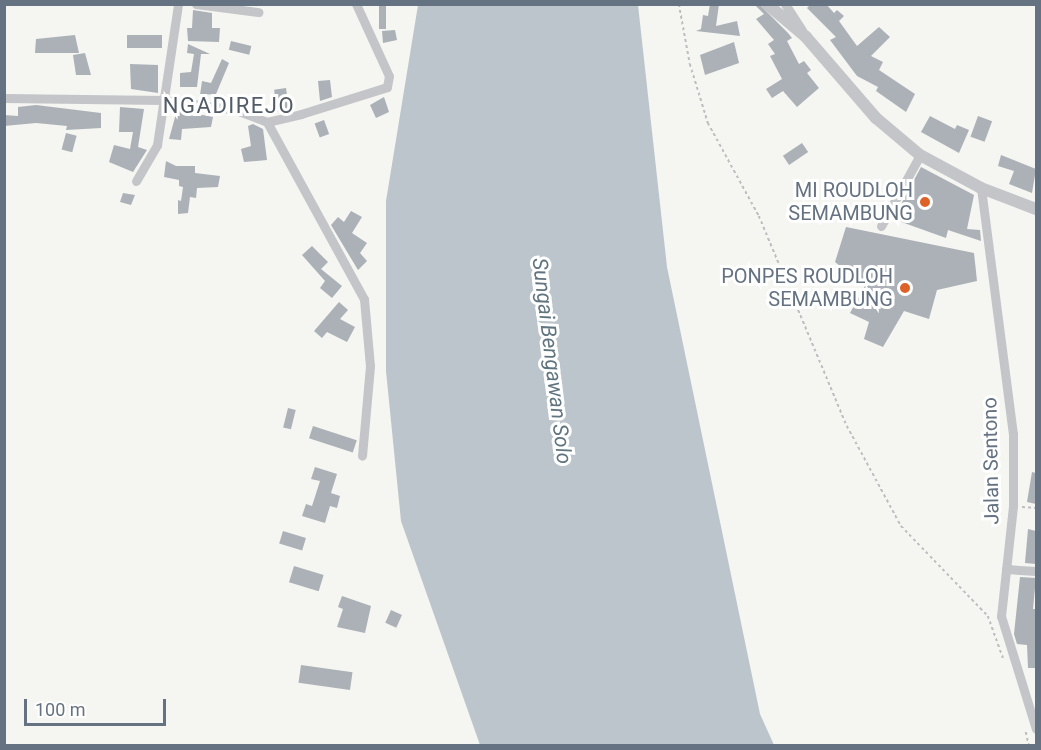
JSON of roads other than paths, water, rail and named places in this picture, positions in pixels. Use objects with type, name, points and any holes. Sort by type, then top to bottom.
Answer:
[{"type":"street","points":[[136,182],[156,145],[178,4]]},
{"type":"street","points":[[196,4],[258,12]]},
{"type":"street","points":[[4,98],[164,100],[236,110],[267,122],[387,87],[389,76],[356,4]]},
{"type":"street","points":[[767,4],[806,37]]},
{"type":"street","points":[[785,4],[806,37],[857,98],[920,154],[981,188],[1036,209]]},
{"type":"street","points":[[267,122],[364,299],[370,366],[362,456]]},
{"type":"street","points":[[881,226],[920,154]]},
{"type":"street","name":"Jalan Sentono","points":[[981,188],[998,339],[1009,399],[1013,506],[1001,616],[1036,729]]},
{"type":"street","points":[[1006,569],[1036,571]]},
{"type":"water","name":"Sungai Bengawan Solo","points":[[418,5],[638,5],[667,267],[760,714],[774,745],[480,745],[401,521],[386,371],[386,201]]},
{"type":"place","name":"MI ROUDLOH SEMAMBUNG","points":[[925,202]]},
{"type":"place","name":"PONPES ROUDLOH SEMAMBUNG","points":[[905,288]]},
{"type":"district","name":"NGADIREJO","points":[[229,106]]}]
